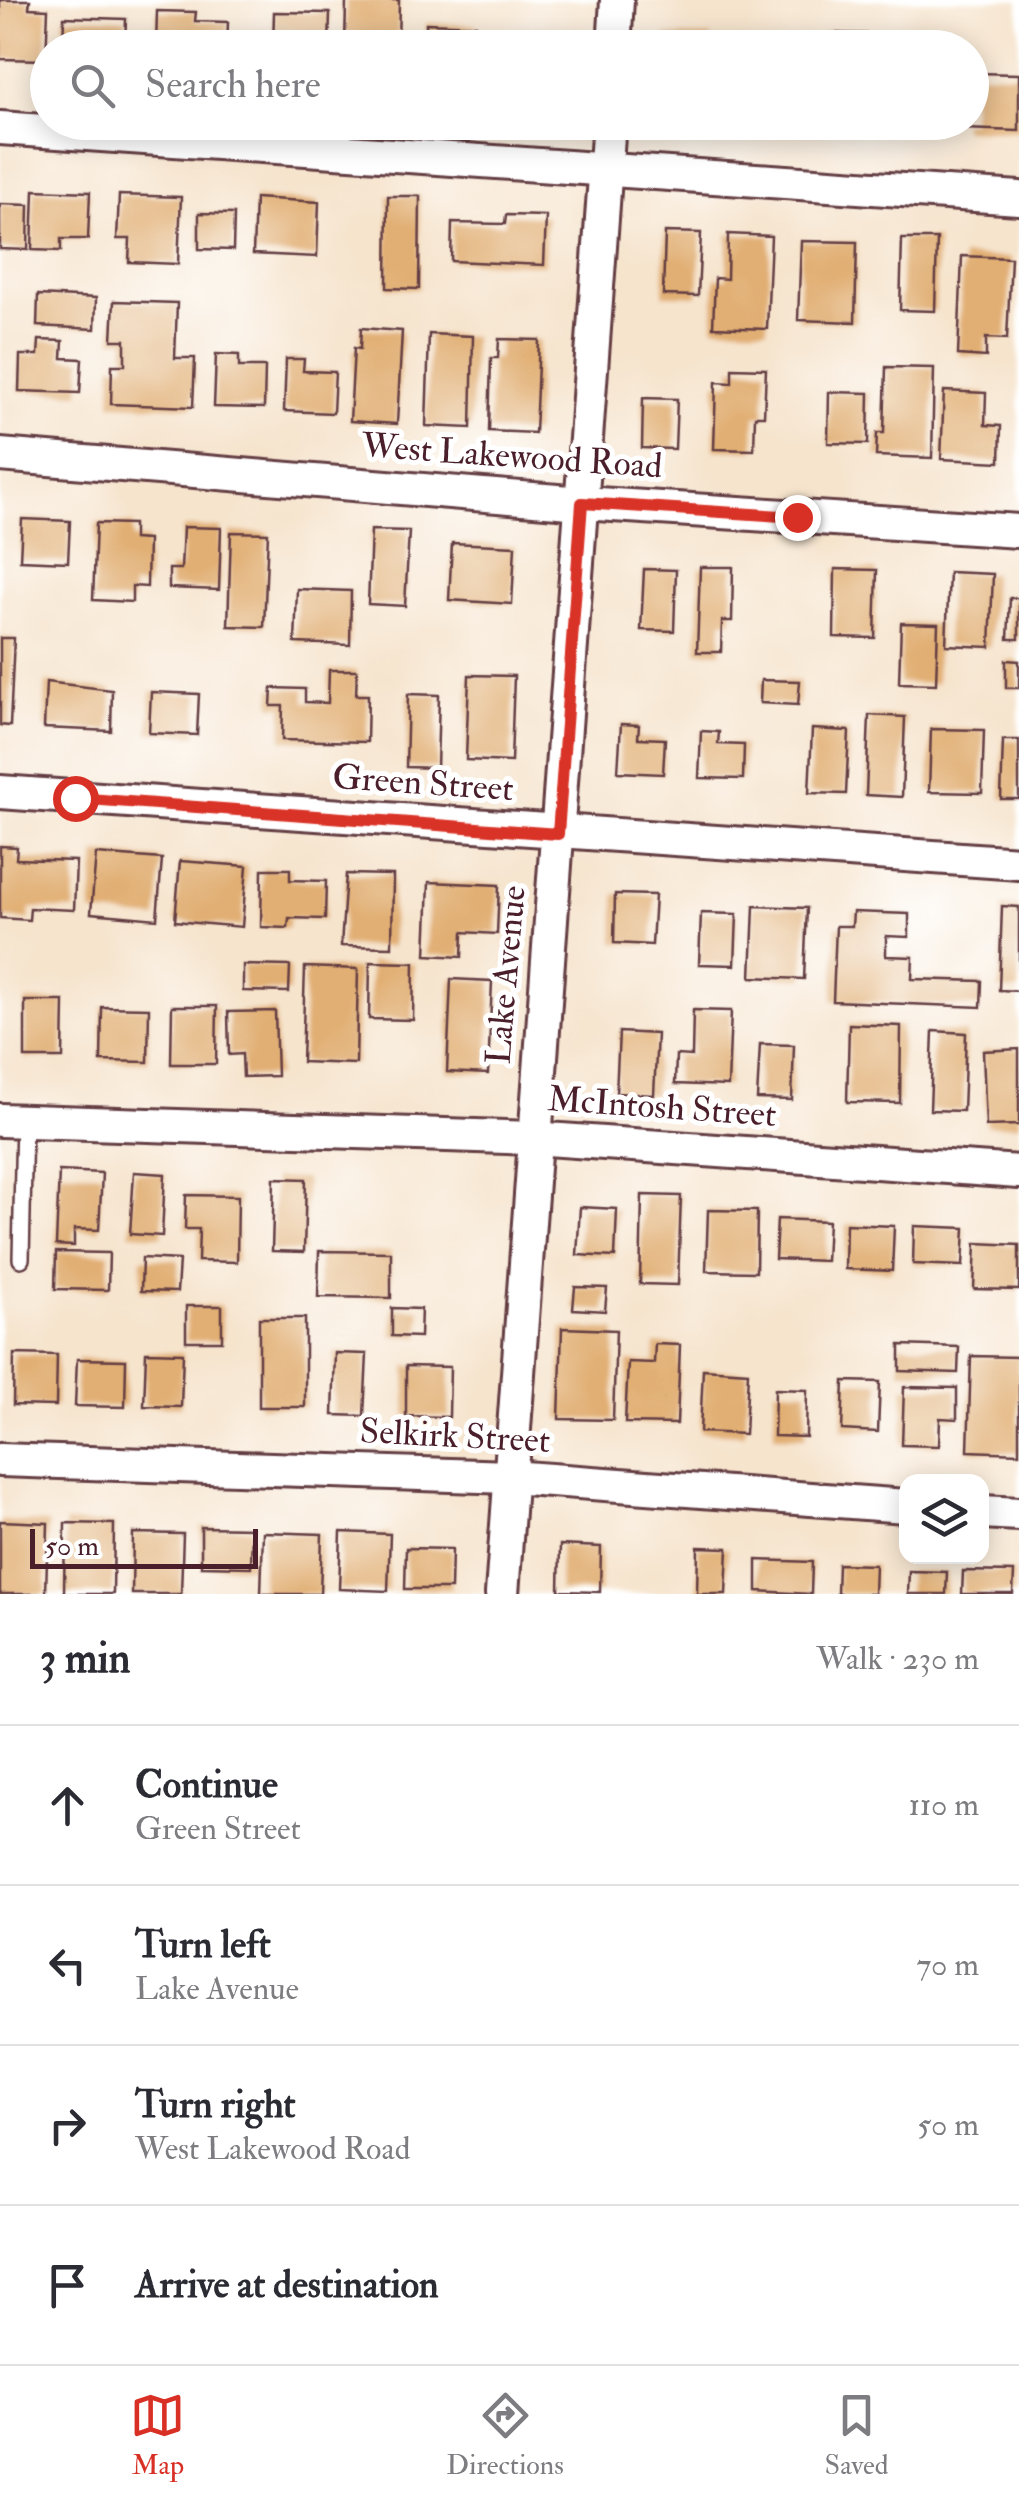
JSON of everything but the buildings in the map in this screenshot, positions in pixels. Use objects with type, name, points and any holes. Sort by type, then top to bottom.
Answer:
[{"type":"street","points":[[616,30],[618,0]]},
{"type":"street","points":[[0,128],[30,130]]},
{"type":"street","points":[[165,140],[1019,198]]},
{"type":"street","name":"Lake Avenue","points":[[502,1594],[607,140]]},
{"type":"street","name":"West Lakewood Road","points":[[0,455],[582,503],[1019,530]]},
{"type":"street","name":"Green Street","points":[[0,792],[558,834],[1019,863]]},
{"type":"street","name":"McIntosh Street","points":[[12,1120],[533,1138],[1019,1172]]},
{"type":"street","name":"Selkirk Street","points":[[0,1460],[510,1477],[899,1505]]},
{"type":"street","points":[[989,1512],[1019,1514]]},
{"type":"lane","points":[[12,1120],[21,1259]]},
{"type":"route","points":[[75,798],[558,834],[582,503],[797,517]]}]
